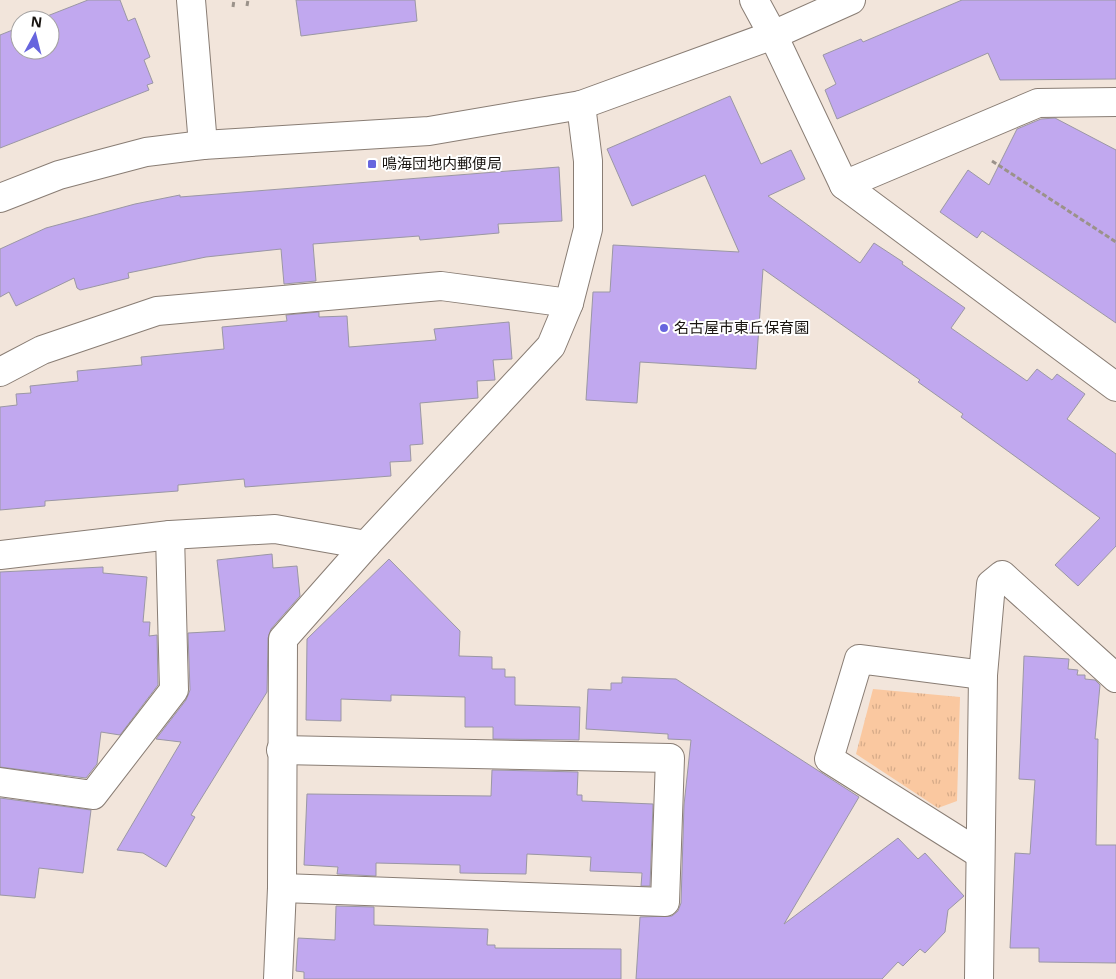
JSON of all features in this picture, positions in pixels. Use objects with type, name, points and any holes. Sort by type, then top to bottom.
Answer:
[{"type":"street","points":[[191,0],[204,145]]},
{"type":"street","points":[[754,0],[773,35],[844,185],[1116,387]]},
{"type":"street","points":[[0,198],[59,175],[138,154],[204,145],[430,131],[582,105],[773,35],[852,0]]},
{"type":"street","points":[[844,185],[1038,103],[1116,102]]},
{"type":"street","points":[[278,979],[282,888],[282,639],[366,545],[551,346],[569,303],[588,229],[588,161],[582,105]]},
{"type":"street","points":[[0,372],[42,350],[157,311],[442,286],[569,303]]},
{"type":"street","points":[[0,555],[170,535],[275,529],[366,545]]},
{"type":"street","points":[[0,782],[93,795],[174,690],[170,535]]},
{"type":"street","points":[[979,979],[983,675],[991,584],[1002,575],[1116,678]]},
{"type":"street","points":[[980,854],[829,759],[859,659],[983,675]]},
{"type":"street","points":[[281,750],[670,758],[665,902],[282,888]]},
{"type":"path","points":[[233,7],[234,0]]},
{"type":"path","points":[[247,6],[248,0]]},
{"type":"path","points":[[956,138],[1116,242]]},
{"type":"green space","points":[[873,689],[960,697],[957,801],[938,808],[856,754]]},
{"type":"building","points":[[88,0],[120,0],[128,21],[135,18],[150,57],[144,60],[153,83],[147,85],[149,90],[0,148],[0,35],[10,31],[10,60],[60,60],[60,11]]},
{"type":"building","points":[[296,0],[415,0],[417,21],[301,36]]},
{"type":"building","points":[[962,0],[1116,0],[1116,79],[1000,80],[988,53],[837,119],[825,90],[836,84],[823,55],[861,39],[863,42]]},
{"type":"building","points":[[730,96],[761,164],[791,150],[805,179],[768,196],[860,263],[874,243],[903,262],[902,264],[965,308],[951,328],[1027,381],[1037,369],[1052,380],[1057,374],[1085,394],[1067,419],[1116,454],[1116,546],[1078,586],[1055,565],[1100,518],[961,417],[963,414],[918,382],[920,380],[763,269],[756,369],[640,362],[637,403],[586,400],[593,292],[610,292],[613,245],[739,252],[705,175],[632,206],[607,149]]},
{"type":"building","points":[[1055,118],[1116,150],[1116,323],[982,231],[977,238],[940,212],[968,170],[989,185],[1017,129],[1041,119]]},
{"type":"building","points":[[559,167],[562,221],[498,224],[499,233],[420,240],[419,236],[313,244],[316,281],[284,284],[281,249],[206,257],[128,273],[129,278],[80,290],[77,288],[74,278],[16,306],[9,292],[0,297],[0,249],[46,228],[135,204],[180,195],[180,197]]},
{"type":"building","points":[[319,312],[319,317],[347,316],[349,347],[436,340],[434,329],[509,322],[512,359],[493,360],[495,380],[477,381],[478,398],[420,403],[423,444],[410,445],[411,461],[390,462],[391,476],[245,487],[244,479],[178,485],[178,491],[45,501],[45,506],[0,510],[0,407],[17,405],[16,394],[31,393],[30,386],[78,381],[77,371],[142,365],[141,357],[224,349],[222,327],[287,321],[286,315]]},
{"type":"building","points":[[272,554],[273,568],[297,566],[300,596],[271,629],[268,638],[267,692],[191,815],[195,817],[166,867],[143,853],[117,850],[181,742],[156,739],[186,700],[190,690],[188,633],[225,631],[217,560]]},
{"type":"building","points":[[389,559],[460,631],[459,656],[492,657],[492,669],[505,669],[505,677],[515,677],[515,705],[580,707],[579,740],[493,739],[493,727],[465,727],[465,697],[391,695],[391,701],[341,699],[341,721],[306,720],[307,639]]},
{"type":"building","points":[[103,567],[103,573],[147,577],[143,622],[150,622],[149,636],[157,635],[158,685],[120,735],[101,732],[97,764],[86,778],[0,767],[0,572]]},
{"type":"building","points":[[1024,656],[1069,659],[1068,669],[1078,670],[1077,675],[1085,675],[1085,679],[1095,680],[1100,685],[1095,739],[1098,739],[1096,845],[1116,845],[1116,963],[1039,962],[1039,948],[1010,948],[1015,853],[1030,854],[1035,780],[1019,779]]},
{"type":"building","points":[[622,677],[676,679],[859,797],[784,924],[898,838],[918,859],[925,853],[964,896],[948,910],[945,932],[925,953],[920,949],[903,966],[898,962],[882,979],[636,979],[640,917],[672,916],[678,911],[681,903],[684,805],[691,740],[668,739],[668,734],[586,729],[588,689],[611,690],[611,683],[622,683]]},
{"type":"building","points":[[492,770],[578,772],[577,795],[582,795],[582,801],[653,804],[650,886],[641,886],[642,873],[590,871],[591,857],[527,854],[526,874],[460,873],[460,865],[376,863],[376,876],[337,874],[338,867],[304,865],[307,794],[491,796]]},
{"type":"building","points":[[0,798],[91,810],[83,873],[39,868],[35,898],[0,895]]},
{"type":"building","points":[[336,906],[374,907],[374,925],[488,929],[487,945],[495,945],[495,948],[621,949],[621,979],[304,979],[304,972],[296,971],[298,938],[335,940]]},
{"type":"place","name":"鳴海団地内郵便局","points":[[372,164]]},
{"type":"place","name":"名古屋市東丘保育園","points":[[664,328]]}]
